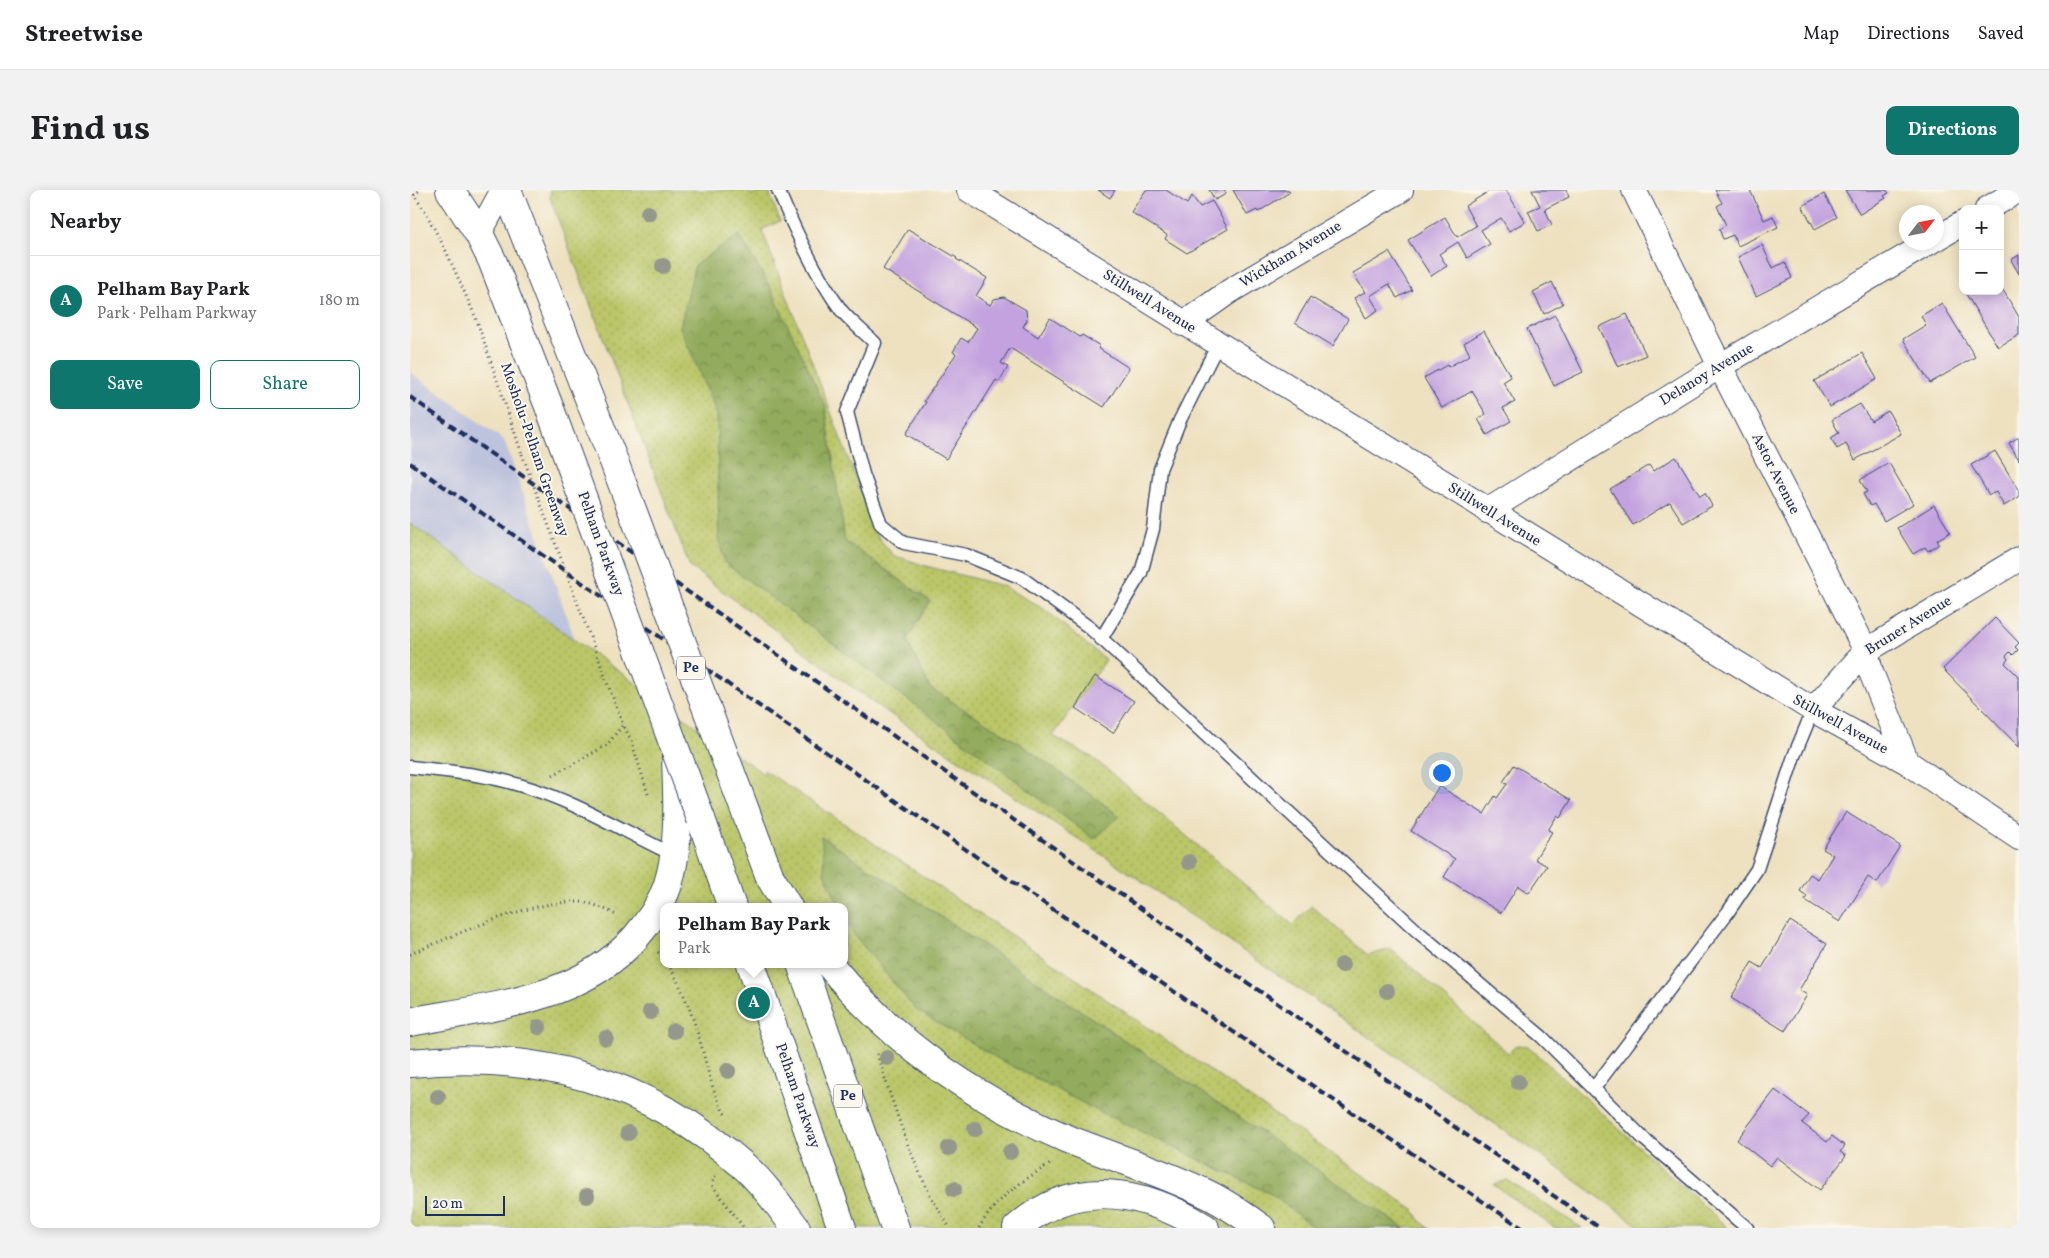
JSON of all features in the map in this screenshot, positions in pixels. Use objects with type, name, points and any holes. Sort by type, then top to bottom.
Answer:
[{"type":"main road","name":"Pelham Parkway","points":[[450,190],[479,234],[502,284],[676,750],[731,903]]},
{"type":"main road","name":"Pe","points":[[507,190],[527,236],[780,903]]},
{"type":"main road","points":[[410,1022],[494,1006],[563,988],[596,972],[628,947],[653,916],[671,874],[676,843],[676,750]]},
{"type":"main road","points":[[770,877],[786,903]]},
{"type":"main road","name":"Pelham Parkway","points":[[752,968],[842,1228]]},
{"type":"main road","name":"Pe","points":[[802,968],[896,1228]]},
{"type":"main road","points":[[831,968],[861,1002],[882,1022],[958,1082],[1035,1124],[1208,1194],[1262,1228]]},
{"type":"main road","points":[[410,1063],[449,1060],[491,1061],[548,1067],[601,1082],[657,1104],[708,1137],[745,1168],[772,1197],[796,1228]]},
{"type":"main road","points":[[1017,1228],[1057,1202],[1076,1196],[1108,1193],[1145,1200],[1205,1228]]},
{"type":"street","points":[[479,234],[503,190]]},
{"type":"street","name":"Stillwell Avenue","points":[[970,190],[1487,511],[1813,710],[1907,762],[2019,838]]},
{"type":"street","name":"Wickham Avenue","points":[[1183,324],[1230,291],[1401,190]]},
{"type":"street","name":"Astor Avenue","points":[[1634,190],[1720,366],[1866,650],[1871,672],[1907,762]]},
{"type":"street","points":[[1994,205],[2019,190]]},
{"type":"street","points":[[1944,234],[1959,225]]},
{"type":"street","name":"Delanoy Avenue","points":[[1487,511],[1720,366],[1916,250]]},
{"type":"street","name":"Bruner Avenue","points":[[1813,710],[1866,650],[2019,559]]},
{"type":"lane","points":[[778,190],[809,257],[825,286],[843,312],[875,342],[847,412],[863,474],[881,524],[904,543],[966,555],[1022,578],[1090,628],[1417,931],[1542,1037],[1642,1136],[1746,1228]]},
{"type":"lane","points":[[1101,639],[1141,572],[1153,529],[1160,469],[1180,420],[1218,344]]},
{"type":"lane","points":[[1594,1088],[1728,912],[1757,869],[1794,756],[1813,710]]},
{"type":"lane","points":[[410,766],[470,773],[519,785],[676,843]]},
{"type":"path","name":"Mosholu-Pelham Greenway","points":[[410,190],[446,251],[476,318],[522,454],[623,724],[607,745],[600,750],[545,779],[519,785]]},
{"type":"path","points":[[414,195],[420,190]]},
{"type":"path","points":[[410,954],[522,911],[552,904],[576,901],[592,905],[618,916]]},
{"type":"path","points":[[670,968],[697,1031],[715,1096],[727,1117]]},
{"type":"path","points":[[875,1046],[909,1148],[934,1204],[950,1228]]},
{"type":"path","points":[[979,1228],[998,1201],[1026,1178],[1055,1161]]},
{"type":"path","points":[[717,1172],[711,1182],[712,1185],[744,1228]]},
{"type":"shaded area","points":[[410,372],[504,440],[576,642],[410,523]]},
{"type":"green space","points":[[550,190],[749,190],[751,195],[769,192],[780,221],[762,230],[878,537],[893,555],[926,566],[1003,586],[1044,609],[1106,660],[1053,736],[1092,757],[1293,925],[1311,906],[1368,955],[1391,949],[1508,1053],[1517,1045],[1528,1046],[1728,1228],[1642,1228],[1523,1143],[1128,872],[875,704],[690,567],[550,198]]},
{"type":"green space","points":[[739,235],[770,287],[825,405],[845,541],[930,601],[907,640],[930,688],[1019,743],[1120,816],[1094,839],[725,563],[719,541],[717,414],[680,327],[695,265]]},
{"type":"green space","points":[[410,523],[765,775],[764,770],[1056,965],[1414,1210],[1421,1222],[1430,1228],[410,1228]]},
{"type":"green space","points":[[821,836],[1404,1228],[1314,1228],[1271,1194],[1092,1108],[995,1057],[916,1010],[855,936],[848,923],[848,903],[838,903],[825,875]]},
{"type":"green space","points":[[1507,1180],[1582,1228],[1555,1228],[1494,1185]]},
{"type":"building","points":[[1098,190],[1115,190],[1110,198]]},
{"type":"building","points":[[1146,190],[1166,190],[1187,204],[1192,196],[1200,207],[1212,201],[1228,229],[1187,253],[1165,239],[1167,235],[1131,212]]},
{"type":"building","points":[[1209,190],[1224,190],[1226,194],[1215,200]]},
{"type":"building","points":[[1233,190],[1289,190],[1290,192],[1258,212],[1257,210],[1247,215]]},
{"type":"building","points":[[1491,190],[1506,190],[1525,222],[1509,231],[1501,218],[1481,230],[1490,244],[1467,258],[1458,242],[1439,254],[1447,266],[1431,276],[1408,240],[1445,217],[1457,237],[1476,226],[1465,206]]},
{"type":"building","points":[[1532,190],[1566,190],[1569,197],[1545,209],[1552,225],[1538,231],[1528,211],[1540,206]]},
{"type":"building","points":[[1715,190],[1750,190],[1764,220],[1773,216],[1778,227],[1738,246],[1733,235],[1723,239],[1719,229],[1726,225],[1717,206],[1722,203]]},
{"type":"building","points":[[1845,190],[1886,190],[1889,193],[1884,196],[1886,198],[1860,214]]},
{"type":"building","points":[[1824,194],[1837,217],[1815,229],[1802,206]]},
{"type":"building","points":[[908,229],[987,278],[976,296],[990,305],[994,299],[1004,297],[1026,310],[1027,320],[1023,327],[1038,337],[1050,318],[1080,337],[1082,335],[1100,346],[1098,348],[1129,368],[1104,407],[1010,348],[1001,363],[1008,367],[999,382],[996,380],[946,459],[906,434],[926,402],[924,401],[956,354],[953,352],[961,338],[968,342],[977,328],[883,269]]},
{"type":"building","points":[[1762,245],[1773,268],[1785,262],[1792,278],[1756,296],[1738,257]]},
{"type":"building","points":[[1389,252],[1412,290],[1397,298],[1389,284],[1370,296],[1378,310],[1366,318],[1354,298],[1365,292],[1353,273]]},
{"type":"building","points":[[2019,255],[2019,274],[2011,260]]},
{"type":"building","points":[[1552,282],[1563,304],[1544,314],[1533,292]]},
{"type":"building","points":[[2004,292],[2019,317],[2019,335],[1998,347],[1967,295],[2004,295]]},
{"type":"building","points":[[1310,297],[1348,319],[1333,346],[1295,323]]},
{"type":"building","points":[[1942,303],[1975,357],[1930,383],[1903,339],[1926,325],[1921,316]]},
{"type":"building","points":[[1627,314],[1646,355],[1618,367],[1599,327]]},
{"type":"building","points":[[1555,315],[1583,372],[1554,386],[1527,329]]},
{"type":"building","points":[[1484,331],[1511,377],[1503,382],[1515,402],[1503,408],[1511,421],[1487,435],[1478,419],[1486,414],[1472,391],[1442,408],[1424,378],[1470,355],[1464,343]]},
{"type":"building","points":[[1862,353],[1877,379],[1830,407],[1814,381]]},
{"type":"building","points":[[1860,404],[1871,421],[1888,411],[1901,434],[1855,460],[1846,444],[1837,449],[1831,438],[1839,433],[1832,420]]},
{"type":"building","points":[[2019,437],[2019,460],[2009,443]]},
{"type":"building","points":[[1995,451],[2019,491],[2019,497],[2004,506],[1996,492],[1989,495],[1971,465]]},
{"type":"building","points":[[1676,457],[1700,496],[1705,493],[1712,506],[1683,523],[1670,502],[1633,525],[1610,489],[1649,465],[1653,471]]},
{"type":"building","points":[[1889,463],[1913,504],[1884,521],[1874,504],[1870,506],[1863,494],[1867,492],[1860,480]]},
{"type":"building","points":[[1934,505],[1950,532],[1937,540],[1939,544],[1928,551],[1925,547],[1913,554],[1897,528]]},
{"type":"building","points":[[1995,618],[2019,643],[2015,647],[2018,650],[2013,655],[2010,652],[2006,656],[2008,659],[2005,663],[2019,677],[2019,747],[1943,669]]},
{"type":"building","points":[[1095,676],[1134,701],[1113,733],[1075,708]]},
{"type":"building","points":[[1514,765],[1571,800],[1560,818],[1557,816],[1548,830],[1552,832],[1535,859],[1547,866],[1529,893],[1518,886],[1501,913],[1444,877],[1455,859],[1411,831],[1439,786],[1484,814],[1495,796],[1497,798],[1507,784],[1503,782]]},
{"type":"building","points":[[1846,812],[1900,846],[1877,883],[1868,877],[1840,922],[1805,900],[1807,896],[1800,891],[1810,874],[1818,879],[1833,855],[1823,849]]},
{"type":"building","points":[[1790,921],[1827,944],[1799,990],[1807,995],[1785,1031],[1731,998],[1752,962],[1762,968]]},
{"type":"building","points":[[1775,1090],[1809,1115],[1802,1123],[1827,1142],[1832,1136],[1845,1146],[1840,1152],[1846,1156],[1820,1190],[1777,1157],[1770,1166],[1737,1140]]},
{"type":"railway","points":[[410,397],[1600,1228]]},
{"type":"railway","points":[[410,463],[1004,876],[1522,1228]]},
{"type":"place","name":"Pelham Bay Park","points":[[754,1003]]}]
